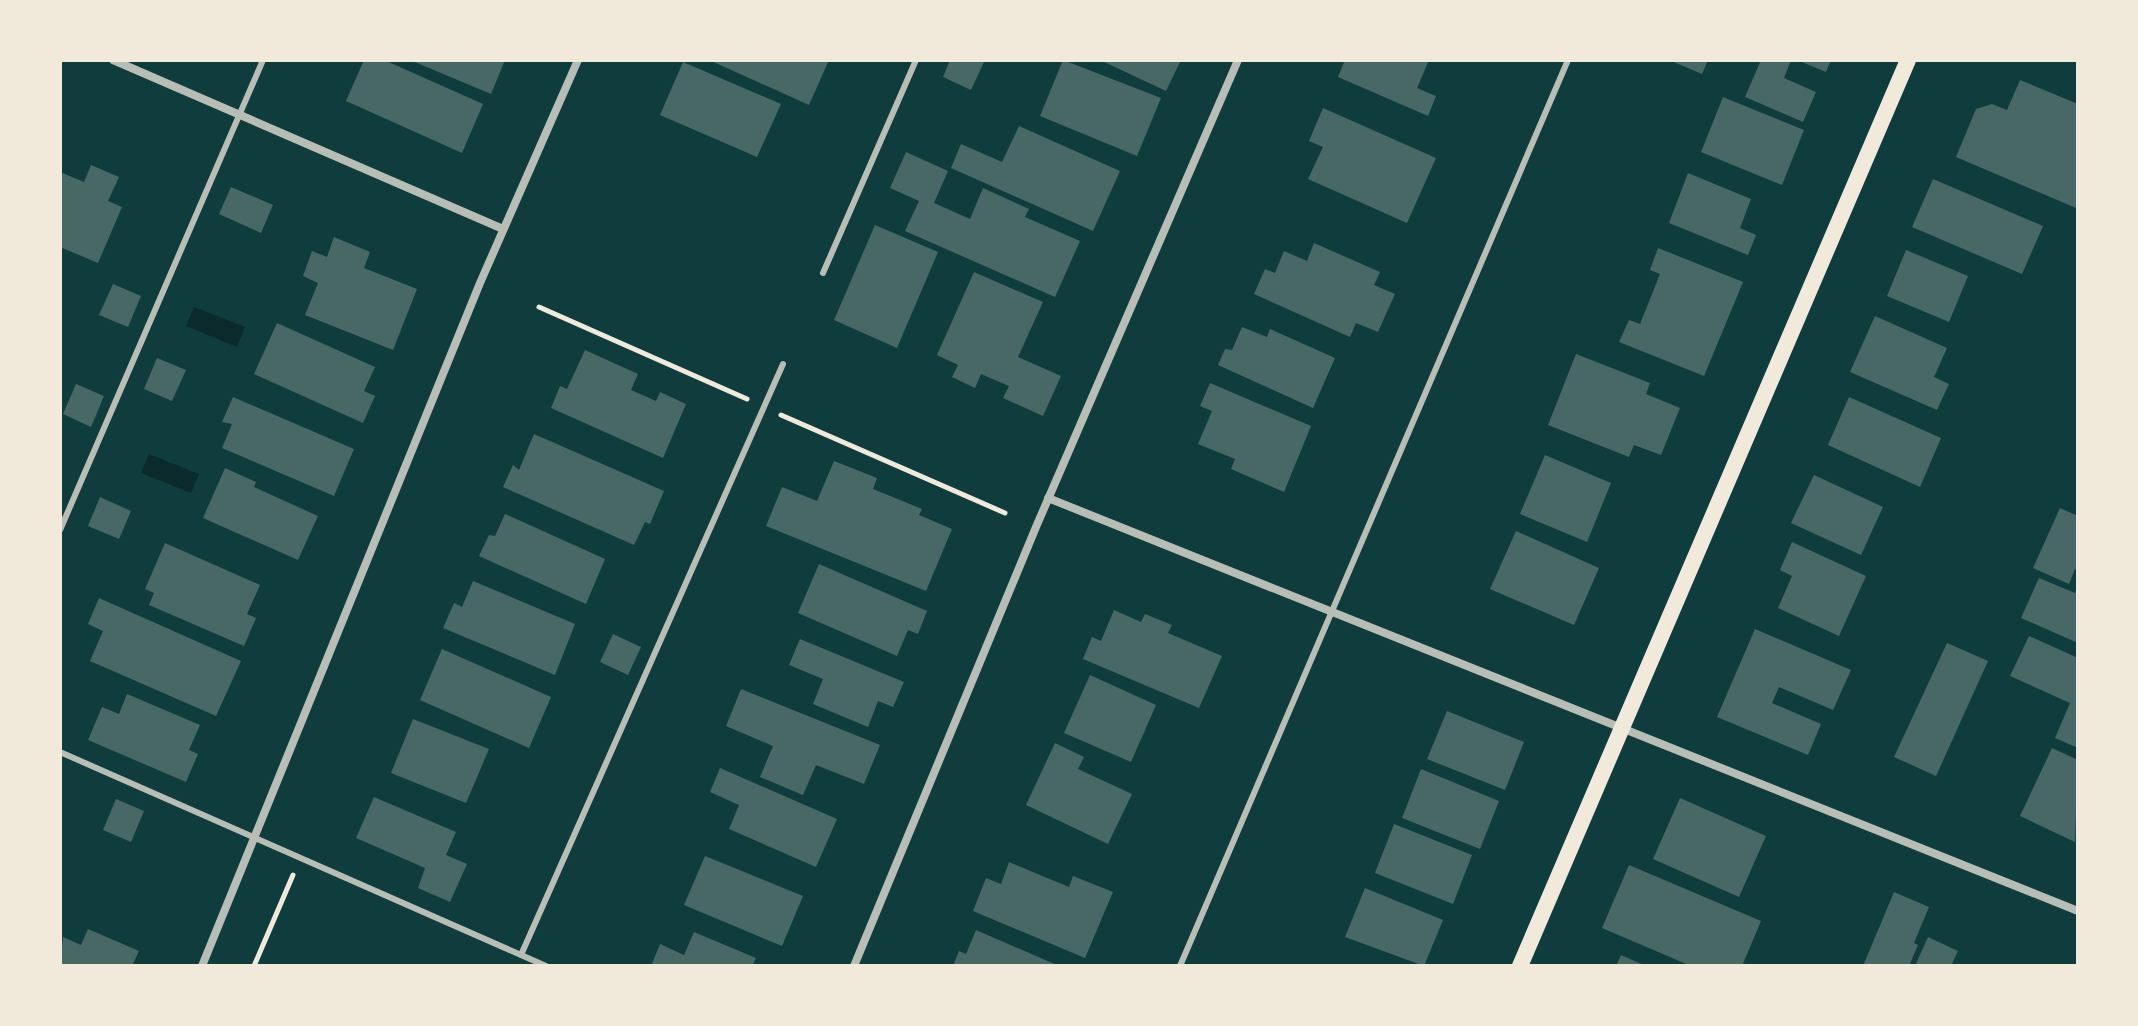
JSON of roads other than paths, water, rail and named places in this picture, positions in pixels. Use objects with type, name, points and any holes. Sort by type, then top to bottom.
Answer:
[{"type":"main road","points":[[1520,966],[1908,60]]},
{"type":"street","points":[[113,60],[503,229]]},
{"type":"street","points":[[202,966],[503,229],[578,60]]},
{"type":"street","points":[[854,966],[1048,498],[1238,60]]},
{"type":"street","points":[[1048,498],[2078,911]]},
{"type":"lane","points":[[60,530],[263,60]]},
{"type":"lane","points":[[823,273],[916,60]]},
{"type":"lane","points":[[1180,966],[1568,60]]},
{"type":"lane","points":[[521,955],[783,364]]},
{"type":"lane","points":[[60,752],[546,966]]},
{"type":"water","points":[[194,307],[245,327],[237,347],[186,326]]},
{"type":"water","points":[[149,454],[199,474],[191,493],[141,473]]}]
